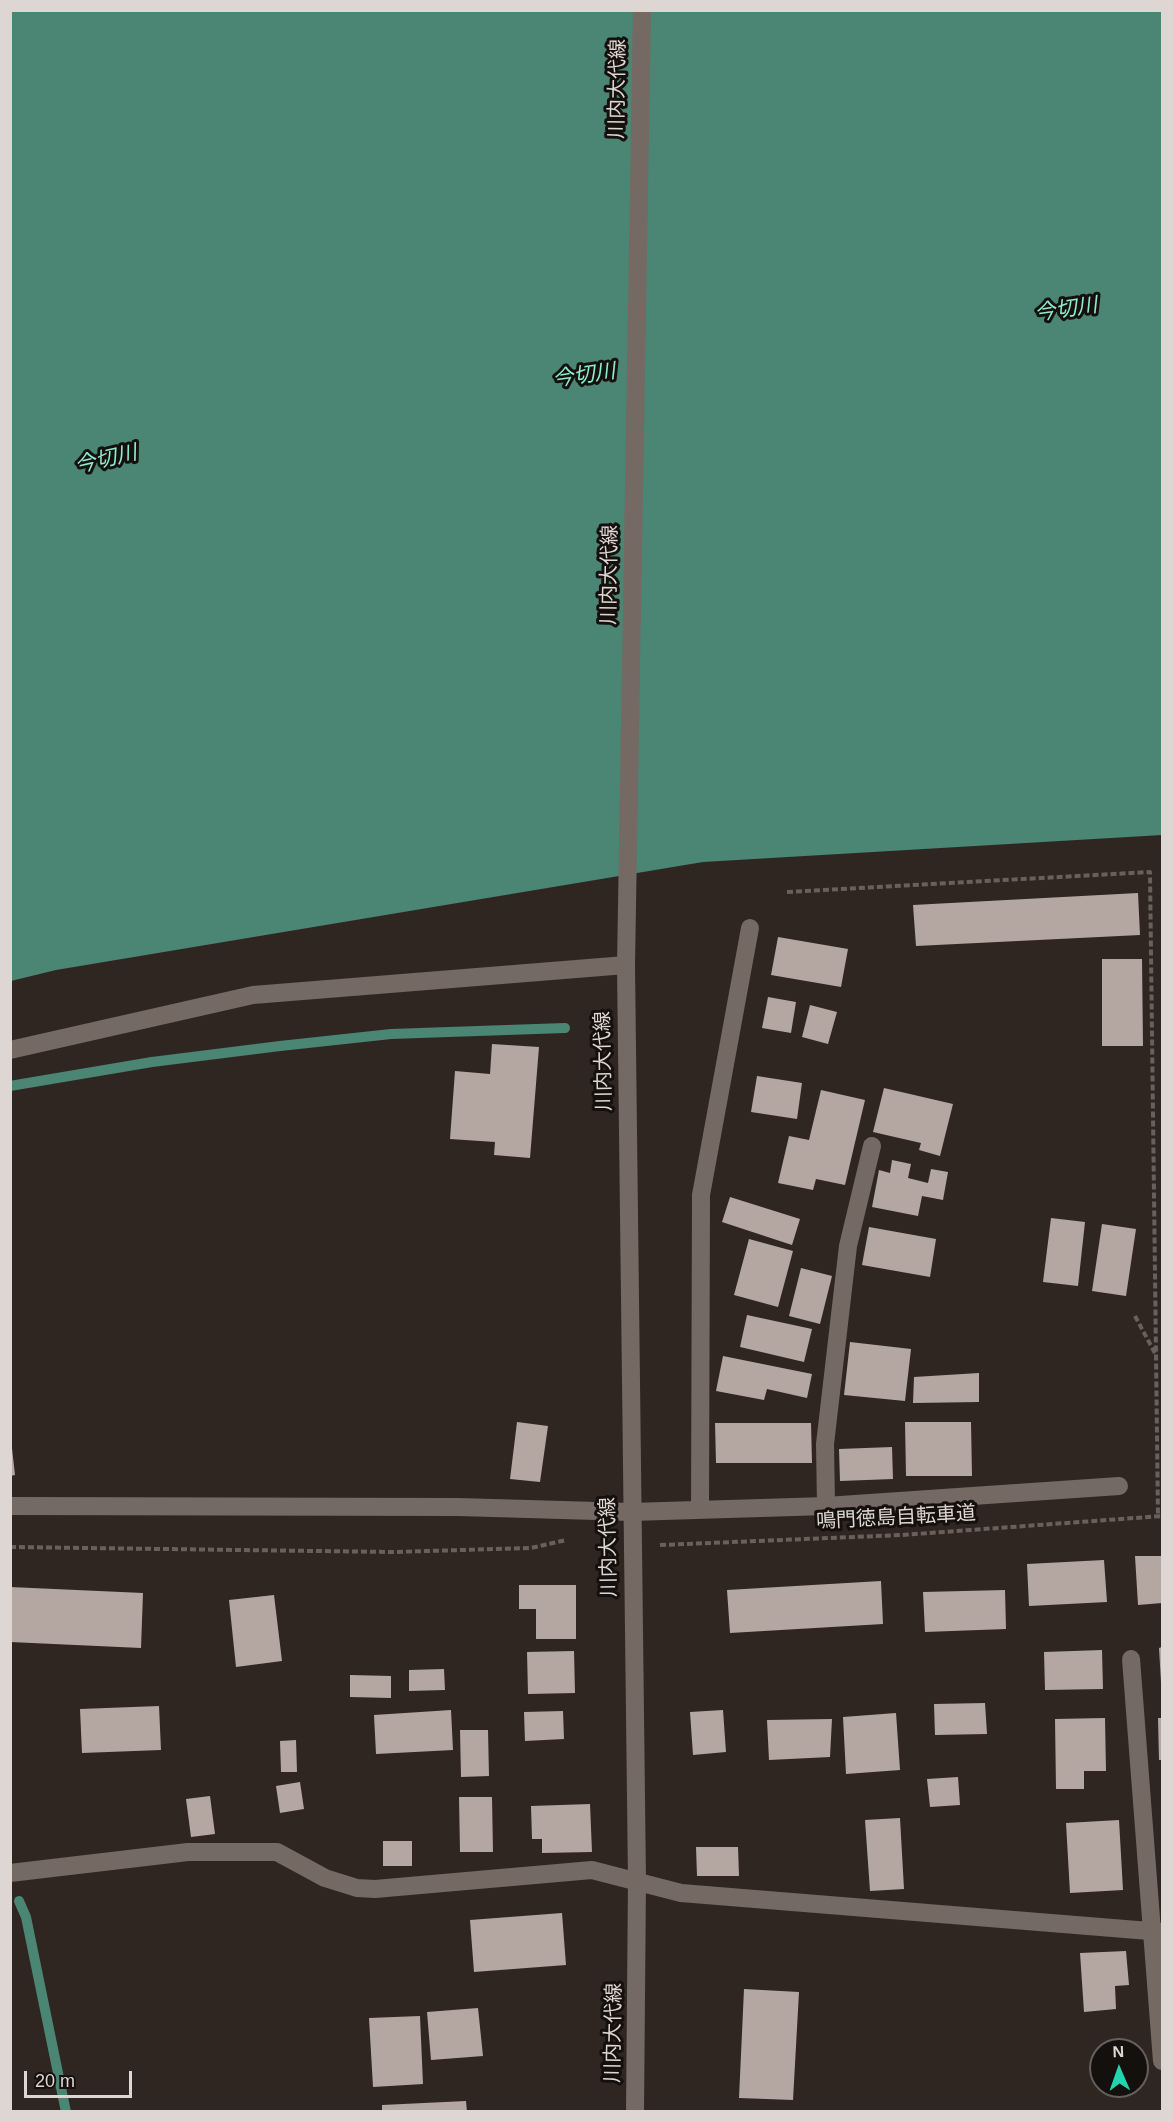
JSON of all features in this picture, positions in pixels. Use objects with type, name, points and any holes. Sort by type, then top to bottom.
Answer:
[{"type":"street","name":"川内大代線","points":[[635,2112],[638,1881],[631,1547],[626,965],[642,10]]},
{"type":"street","points":[[700,1510],[701,1195],[750,928]]},
{"type":"street","points":[[10,1050],[253,995],[626,965]]},
{"type":"street","points":[[826,1506],[825,1444],[848,1246],[872,1146]]},
{"type":"street","points":[[10,1506],[458,1507],[631,1512],[826,1506],[1119,1486]]},
{"type":"street","points":[[1131,1659],[1157,1932],[1162,2061]]},
{"type":"street","points":[[10,1873],[188,1852],[277,1852],[325,1878],[357,1888],[375,1889],[592,1870],[681,1893],[1157,1932]]},
{"type":"path","points":[[787,892],[1150,872],[1160,1516]]},
{"type":"path","points":[[1135,1316],[1156,1356]]},
{"type":"path","name":"鳴門徳島自転車道","points":[[631,1547],[902,1535],[1160,1516]]},
{"type":"path","points":[[10,1547],[393,1552],[531,1548],[575,1538]]},
{"type":"water","name":"今切川","points":[[11,11],[1162,11],[1162,835],[703,862],[56,970],[11,981]]},
{"type":"building","points":[[1138,893],[1140,935],[916,946],[913,905]]},
{"type":"building","points":[[778,937],[848,949],[841,987],[771,975]]},
{"type":"building","points":[[1102,959],[1142,959],[1143,1046],[1102,1046]]},
{"type":"building","points":[[768,997],[796,1002],[791,1033],[762,1028]]},
{"type":"building","points":[[810,1005],[837,1012],[828,1044],[802,1037]]},
{"type":"building","points":[[492,1044],[539,1047],[530,1158],[494,1155],[495,1142],[450,1139],[455,1071],[490,1074]]},
{"type":"building","points":[[757,1076],[802,1083],[797,1119],[751,1112]]},
{"type":"building","points":[[884,1088],[953,1104],[940,1156],[919,1150],[921,1143],[873,1132]]},
{"type":"building","points":[[821,1090],[865,1100],[845,1185],[816,1179],[813,1190],[778,1183],[789,1136],[809,1140]]},
{"type":"building","points":[[892,1160],[911,1164],[908,1178],[928,1183],[931,1169],[948,1172],[943,1200],[922,1196],[918,1216],[872,1207],[879,1170],[890,1173]]},
{"type":"building","points":[[730,1197],[800,1219],[792,1245],[722,1222]]},
{"type":"building","points":[[1051,1218],[1085,1222],[1078,1286],[1043,1282]]},
{"type":"building","points":[[1102,1224],[1136,1229],[1126,1296],[1092,1291]]},
{"type":"building","points":[[869,1227],[936,1239],[930,1277],[862,1265]]},
{"type":"building","points":[[749,1239],[793,1251],[778,1307],[734,1295]]},
{"type":"building","points":[[801,1268],[832,1276],[820,1324],[789,1316]]},
{"type":"building","points":[[747,1315],[812,1329],[804,1362],[740,1347]]},
{"type":"building","points":[[850,1342],[911,1349],[905,1401],[844,1395]]},
{"type":"building","points":[[723,1356],[812,1374],[807,1398],[767,1389],[764,1400],[716,1391]]},
{"type":"building","points":[[979,1373],[979,1402],[913,1403],[914,1377]]},
{"type":"building","points":[[517,1422],[548,1426],[540,1482],[510,1479]]},
{"type":"building","points":[[905,1422],[971,1422],[972,1476],[906,1476]]},
{"type":"building","points":[[715,1423],[811,1423],[812,1463],[716,1463]]},
{"type":"building","points":[[10,1430],[15,1475],[10,1476]]},
{"type":"building","points":[[892,1447],[893,1479],[840,1481],[839,1449]]},
{"type":"building","points":[[1135,1556],[1162,1556],[1162,1603],[1138,1605]]},
{"type":"building","points":[[1104,1560],[1107,1602],[1029,1606],[1027,1564]]},
{"type":"building","points":[[881,1581],[883,1624],[730,1633],[727,1590]]},
{"type":"building","points":[[519,1585],[576,1585],[576,1639],[536,1639],[536,1609],[519,1609]]},
{"type":"building","points":[[10,1587],[143,1593],[141,1648],[10,1642]]},
{"type":"building","points":[[1005,1590],[1006,1629],[925,1632],[923,1592]]},
{"type":"building","points":[[274,1595],[282,1661],[236,1667],[229,1600]]},
{"type":"building","points":[[1162,1647],[1162,1682],[1161,1682],[1159,1648]]},
{"type":"building","points":[[1102,1650],[1103,1689],[1045,1690],[1044,1652]]},
{"type":"building","points":[[574,1651],[575,1693],[528,1694],[527,1652]]},
{"type":"building","points":[[444,1669],[445,1690],[409,1691],[409,1670]]},
{"type":"building","points":[[350,1675],[391,1676],[391,1698],[350,1697]]},
{"type":"building","points":[[985,1703],[987,1734],[935,1735],[934,1704]]},
{"type":"building","points":[[159,1706],[161,1750],[82,1753],[80,1709]]},
{"type":"building","points":[[451,1710],[453,1750],[376,1754],[374,1715]]},
{"type":"building","points":[[723,1710],[726,1752],[693,1755],[690,1712]]},
{"type":"building","points":[[563,1711],[564,1739],[525,1741],[524,1712]]},
{"type":"building","points":[[896,1713],[900,1770],[846,1774],[843,1717]]},
{"type":"building","points":[[1105,1718],[1106,1771],[1084,1771],[1084,1789],[1056,1789],[1055,1719]]},
{"type":"building","points":[[1158,1718],[1162,1718],[1162,1760],[1159,1760]]},
{"type":"building","points":[[832,1719],[830,1757],[769,1760],[767,1720]]},
{"type":"building","points":[[460,1730],[488,1730],[489,1776],[461,1777]]},
{"type":"building","points":[[296,1740],[297,1772],[281,1772],[280,1741]]},
{"type":"building","points":[[958,1777],[960,1805],[930,1807],[927,1779]]},
{"type":"building","points":[[300,1782],[304,1809],[280,1813],[276,1786]]},
{"type":"building","points":[[210,1796],[215,1834],[191,1837],[186,1799]]},
{"type":"building","points":[[459,1797],[492,1797],[493,1852],[460,1852]]},
{"type":"building","points":[[590,1804],[592,1852],[542,1853],[542,1839],[532,1839],[531,1806]]},
{"type":"building","points":[[900,1818],[904,1889],[870,1891],[865,1820]]},
{"type":"building","points":[[1119,1820],[1123,1890],[1070,1893],[1066,1823]]},
{"type":"building","points":[[383,1841],[412,1841],[412,1866],[383,1866]]},
{"type":"building","points":[[696,1847],[738,1847],[739,1876],[697,1876]]},
{"type":"building","points":[[562,1913],[566,1965],[474,1972],[470,1920]]},
{"type":"building","points":[[1126,1951],[1129,1985],[1115,1986],[1116,2009],[1084,2012],[1080,1953]]},
{"type":"building","points":[[744,1989],[799,1992],[793,2100],[739,2098]]},
{"type":"building","points":[[478,2008],[483,2056],[431,2060],[427,2012]]},
{"type":"building","points":[[420,2016],[423,2084],[373,2087],[369,2018]]},
{"type":"building","points":[[466,2101],[467,2112],[382,2112],[382,2105]]},
{"type":"waterway","points":[[10,1086],[152,1062],[391,1034],[565,1028]]},
{"type":"waterway","points":[[19,1901],[26,1917],[66,2112]]}]
